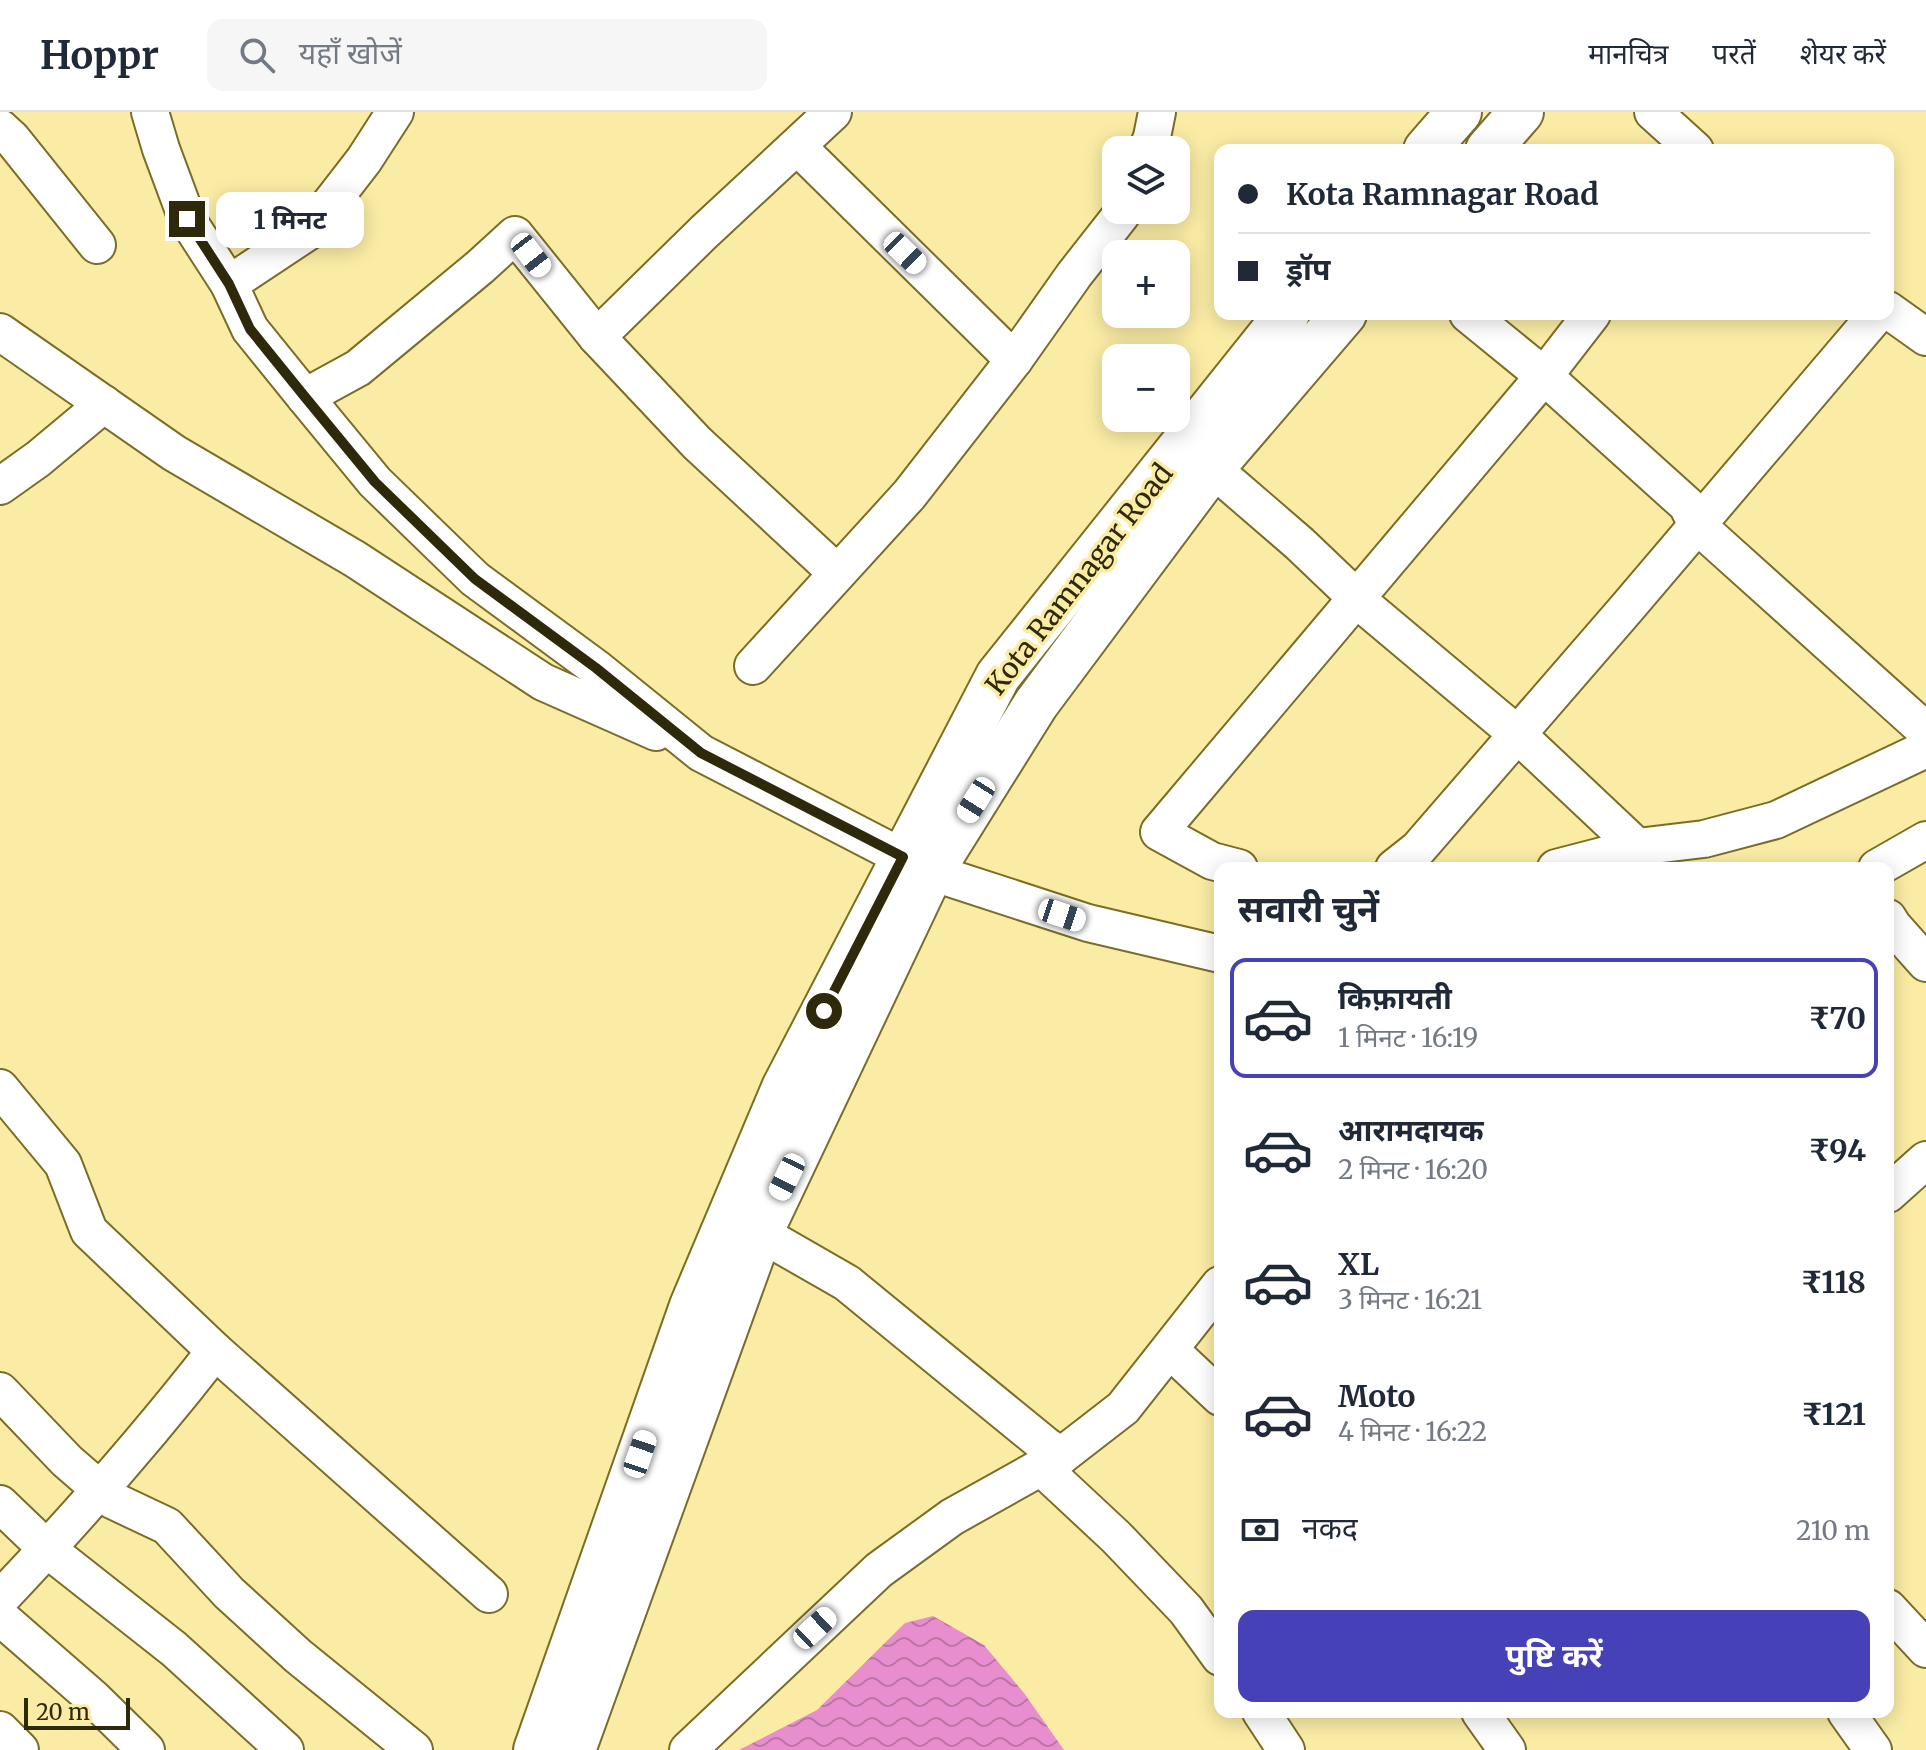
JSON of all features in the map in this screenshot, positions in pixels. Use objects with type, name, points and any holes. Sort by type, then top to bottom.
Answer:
[{"type":"street","points":[[150,112],[187,219],[229,284],[250,329],[375,482],[475,579],[596,668],[701,753]]},
{"type":"street","points":[[229,284],[309,231],[364,160],[395,112]]},
{"type":"street","points":[[597,337],[833,112]]},
{"type":"street","points":[[1152,136],[1157,112]]},
{"type":"street","points":[[1431,144],[1459,112]]},
{"type":"street","points":[[1493,144],[1521,112]]},
{"type":"street","points":[[1653,112],[1688,144]]},
{"type":"street","points":[[0,128],[97,245]]},
{"type":"street","points":[[797,146],[1014,360]]},
{"type":"street","points":[[753,666],[909,495],[1114,224]]},
{"type":"street","points":[[305,397],[358,368],[515,235],[597,337],[697,443],[837,573]]},
{"type":"street","points":[[1894,314],[1926,337]]},
{"type":"street","name":"Kota Ramnagar Road","points":[[536,1750],[692,1306],[784,1088],[917,865],[998,676],[1282,320]]},
{"type":"street","points":[[573,1750],[760,1233],[917,865],[1212,468],[1339,320]]},
{"type":"street","points":[[1475,320],[1544,376],[1687,505],[1697,525],[1926,731]]},
{"type":"street","points":[[1216,862],[1159,832],[1544,376],[1587,320]]},
{"type":"street","points":[[1402,862],[1418,849],[1872,320]]},
{"type":"street","points":[[0,332],[174,453],[355,559],[543,682],[701,753],[917,865],[1088,923],[1214,953]]},
{"type":"street","points":[[0,486],[104,404]]},
{"type":"street","points":[[1212,468],[1300,544],[1356,598],[1517,734],[1637,847]]},
{"type":"street","points":[[1579,862],[1637,847],[1704,839],[1776,820],[1926,749]]},
{"type":"street","points":[[1888,862],[1926,840]]},
{"type":"street","points":[[1894,927],[1926,963]]},
{"type":"street","points":[[0,1088],[63,1164],[89,1231],[215,1351],[489,1594]]},
{"type":"street","points":[[1894,1184],[1926,1160]]},
{"type":"street","points":[[760,1233],[847,1283],[1033,1435],[1051,1462],[1116,1537],[1186,1610],[1214,1649]]},
{"type":"street","points":[[688,1750],[879,1570],[952,1517],[1051,1462],[1123,1408],[1214,1293]]},
{"type":"street","points":[[1170,1350],[1214,1391]]},
{"type":"street","points":[[0,1599],[165,1415],[215,1351]]},
{"type":"street","points":[[0,1391],[67,1461],[112,1500],[167,1526],[229,1593],[298,1656],[414,1750]]},
{"type":"street","points":[[0,1504],[47,1549],[174,1649],[285,1750]]},
{"type":"street","points":[[1894,1614],[1926,1649]]},
{"type":"street","points":[[0,1617],[93,1698],[146,1750]]},
{"type":"street","points":[[1265,1718],[1286,1750]]},
{"type":"street","points":[[1484,1718],[1507,1750]]},
{"type":"street","points":[[1850,1718],[1873,1750]]},
{"type":"street","points":[[0,1730],[20,1750]]},
{"type":"water","points":[[933,1616],[984,1645],[1024,1693],[1064,1750],[739,1750],[817,1710],[905,1623]]},
{"type":"route","points":[[187,219],[229,284],[250,329],[375,482],[475,579],[596,668],[701,753],[903,857],[824,1011]]}]
